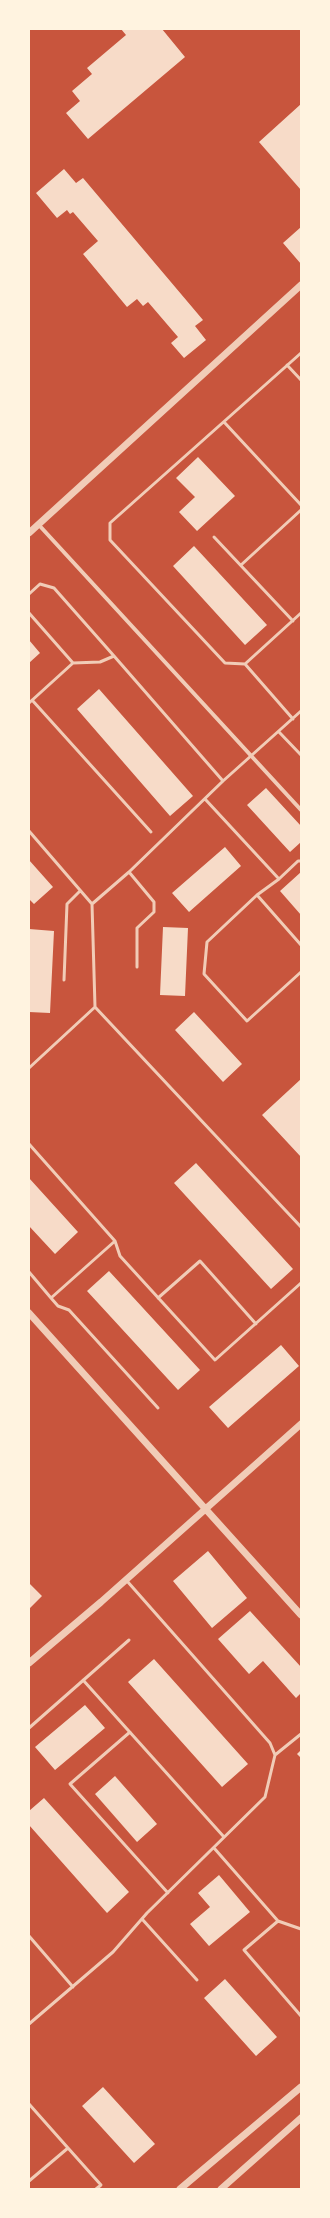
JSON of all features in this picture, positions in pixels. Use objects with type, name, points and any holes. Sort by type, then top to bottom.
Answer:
[{"type":"street","points":[[29,533],[301,284]]},
{"type":"street","points":[[38,524],[301,810]]},
{"type":"street","points":[[29,1313],[301,1615]]},
{"type":"street","points":[[29,1663],[301,1424]]},
{"type":"street","points":[[180,2189],[301,2087]]},
{"type":"street","points":[[221,2189],[301,2118]]},
{"type":"lane","points":[[301,353],[110,523],[110,540],[225,663],[245,664],[301,613]]},
{"type":"lane","points":[[287,365],[301,380]]},
{"type":"lane","points":[[224,422],[301,505]]},
{"type":"lane","points":[[241,565],[301,510]]},
{"type":"lane","points":[[214,537],[293,621]]},
{"type":"lane","points":[[29,594],[40,584],[54,588],[223,781]]},
{"type":"lane","points":[[29,613],[73,663]]},
{"type":"lane","points":[[114,656],[100,662],[73,663],[30,701],[151,832]]},
{"type":"lane","points":[[245,664],[293,719]]},
{"type":"lane","points":[[92,904],[129,872],[250,756],[301,712]]},
{"type":"lane","points":[[279,732],[301,755]]},
{"type":"lane","points":[[205,799],[279,879]]},
{"type":"lane","points":[[29,831],[92,904],[95,1007],[301,1228]]},
{"type":"lane","points":[[301,861],[298,861],[279,879],[257,895],[207,942],[204,974],[247,1021],[301,972]]},
{"type":"lane","points":[[129,872],[154,902],[154,912],[137,928],[137,967]]},
{"type":"lane","points":[[64,980],[67,904],[80,891]]},
{"type":"lane","points":[[257,895],[301,945]]},
{"type":"lane","points":[[29,1068],[95,1007]]},
{"type":"lane","points":[[29,1144],[115,1241],[120,1256],[215,1360],[301,1283]]},
{"type":"lane","points":[[52,1298],[115,1241]]},
{"type":"lane","points":[[158,1298],[200,1261],[256,1324]]},
{"type":"lane","points":[[29,1272],[58,1306],[69,1310],[158,1408]]},
{"type":"lane","points":[[29,2024],[113,1952],[142,1919],[265,1797],[275,1755],[270,1743],[125,1580]]},
{"type":"lane","points":[[29,1728],[129,1640]]},
{"type":"lane","points":[[83,1680],[224,1837]]},
{"type":"lane","points":[[130,1732],[70,1784],[168,1893]]},
{"type":"lane","points":[[275,1755],[301,1734]]},
{"type":"lane","points":[[214,1848],[278,1921],[301,1929]]},
{"type":"lane","points":[[142,1919],[197,1980]]},
{"type":"lane","points":[[278,1921],[244,1950],[301,2016]]},
{"type":"lane","points":[[29,1936],[73,1987]]},
{"type":"lane","points":[[29,2104],[101,2185],[96,2189]]},
{"type":"lane","points":[[29,2181],[68,2148]]},
{"type":"building","points":[[121,29],[162,29],[185,57],[88,139],[66,113],[80,101],[72,91],[92,74],[87,68],[126,35]]},
{"type":"building","points":[[301,104],[301,190],[259,142]]},
{"type":"building","points":[[64,169],[76,183],[83,178],[203,320],[195,326],[206,340],[184,358],[171,343],[178,337],[148,302],[143,306],[137,299],[127,307],[83,254],[98,241],[73,212],[70,214],[67,210],[57,218],[36,193]]},
{"type":"building","points":[[301,227],[301,264],[283,243]]},
{"type":"building","points":[[198,457],[235,496],[197,531],[179,512],[195,497],[176,478]]},
{"type":"building","points":[[194,546],[267,625],[245,645],[173,566]]},
{"type":"building","points":[[29,640],[40,653],[29,663]]},
{"type":"building","points":[[99,689],[193,796],[170,816],[77,709]]},
{"type":"building","points":[[266,788],[301,826],[301,842],[290,852],[247,805]]},
{"type":"building","points":[[225,847],[241,866],[189,912],[172,893]]},
{"type":"building","points":[[29,860],[53,887],[34,904],[29,899]]},
{"type":"building","points":[[301,872],[301,915],[280,891]]},
{"type":"building","points":[[163,927],[188,928],[185,996],[160,995]]},
{"type":"building","points":[[29,929],[54,931],[50,1013],[29,1012]]},
{"type":"building","points":[[194,1012],[242,1064],[223,1082],[175,1030]]},
{"type":"building","points":[[301,1079],[301,1157],[262,1115]]},
{"type":"building","points":[[196,1163],[293,1269],[271,1289],[174,1183]]},
{"type":"building","points":[[29,1178],[78,1232],[55,1254],[29,1226]]},
{"type":"building","points":[[109,1271],[200,1370],[178,1390],[87,1291]]},
{"type":"building","points":[[281,1345],[299,1366],[228,1428],[209,1407]]},
{"type":"building","points":[[208,1551],[247,1598],[212,1628],[173,1581]]},
{"type":"building","points":[[29,1583],[42,1596],[29,1609]]},
{"type":"building","points":[[250,1611],[301,1667],[301,1693],[296,1698],[263,1661],[249,1674],[218,1639]]},
{"type":"building","points":[[154,1659],[248,1764],[222,1787],[128,1682]]},
{"type":"building","points":[[85,1705],[105,1728],[55,1770],[35,1747]]},
{"type":"building","points":[[301,1750],[301,1758],[297,1754]]},
{"type":"building","points":[[115,1776],[157,1824],[137,1842],[95,1794]]},
{"type":"building","points":[[44,1798],[129,1892],[107,1913],[29,1825],[29,1811]]},
{"type":"building","points":[[219,1875],[250,1912],[209,1946],[190,1924],[210,1907],[198,1893]]},
{"type":"building","points":[[225,1979],[277,2037],[256,2056],[204,1998]]},
{"type":"building","points":[[103,2087],[155,2144],[134,2163],[82,2106]]}]
